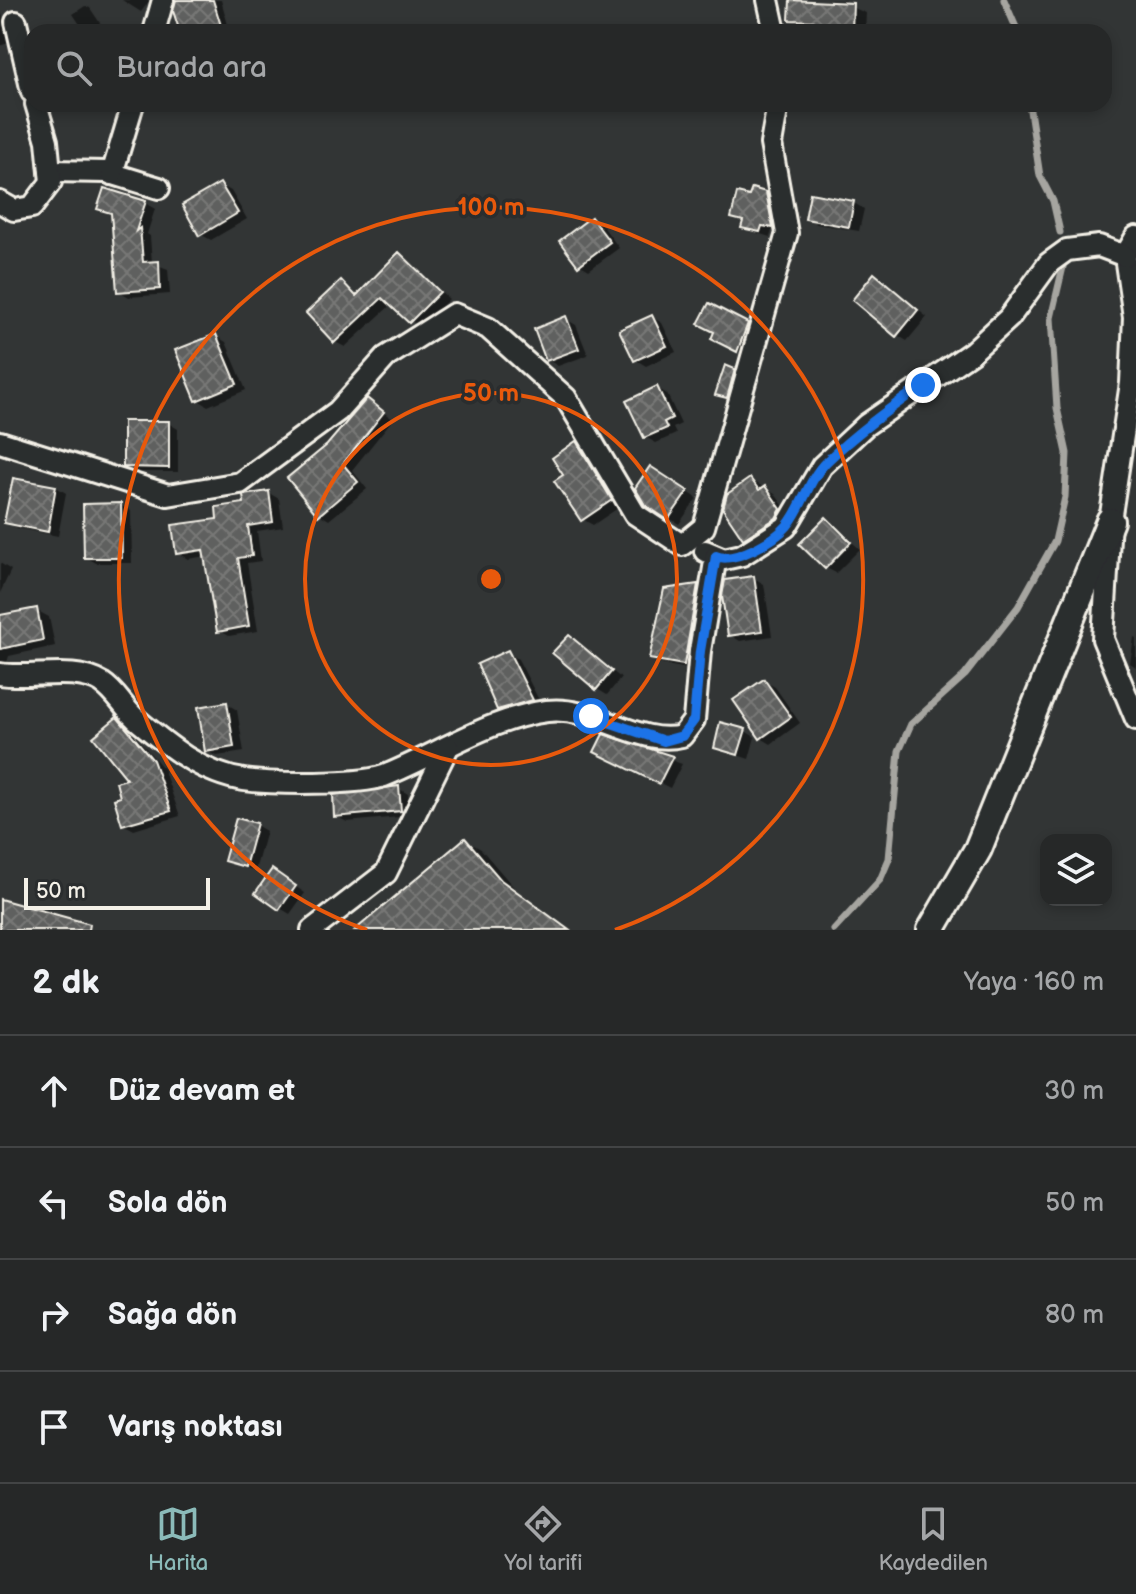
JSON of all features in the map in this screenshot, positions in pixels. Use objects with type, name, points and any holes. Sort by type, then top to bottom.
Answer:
[{"type":"street","points":[[156,24],[163,0]]},
{"type":"street","points":[[768,0],[773,24]]},
{"type":"street","points":[[16,22],[24,57]]},
{"type":"street","points":[[0,202],[14,210],[32,207],[51,182],[47,141],[38,112]]},
{"type":"street","points":[[112,174],[131,112]]},
{"type":"street","points":[[682,545],[704,527],[787,233],[771,144],[777,112]]},
{"type":"street","points":[[50,171],[112,174],[159,188]]},
{"type":"street","points":[[1136,237],[1125,256],[1134,317],[1131,383],[1110,521],[1103,639],[1136,719]]},
{"type":"street","points":[[1,441],[168,495],[240,483],[338,411],[386,357],[454,314],[488,328],[566,398],[635,514],[682,545],[724,559],[742,555],[786,527],[822,466],[866,425],[972,352],[1009,318],[1049,263],[1067,250],[1099,246],[1125,256]]},
{"type":"street","points":[[931,930],[978,849],[1110,521]]},
{"type":"street","points":[[0,674],[81,675],[101,682],[133,717],[190,760],[208,770],[244,780],[322,782],[380,777],[515,718],[550,710],[591,716],[664,741],[682,736],[694,720],[700,651],[716,556]]},
{"type":"street","points":[[312,930],[386,873],[448,747]]},
{"type":"building","points":[[176,0],[213,0],[220,24],[177,24],[173,11]]},
{"type":"building","points":[[790,0],[853,3],[852,24],[814,24],[814,21],[789,20]]},
{"type":"building","points":[[220,183],[238,213],[199,236],[182,205]]},
{"type":"building","points":[[104,188],[146,201],[136,231],[140,228],[143,262],[159,261],[160,289],[117,292],[111,213],[97,209]]},
{"type":"building","points":[[752,188],[766,192],[773,228],[762,226],[760,232],[741,228],[743,221],[731,218],[737,193],[749,196]]},
{"type":"building","points":[[810,193],[854,201],[849,227],[805,219]]},
{"type":"building","points":[[591,217],[610,242],[578,266],[559,241]]},
{"type":"building","points":[[399,252],[440,292],[409,323],[382,298],[334,343],[306,313],[341,280],[356,296]]},
{"type":"building","points":[[874,273],[918,310],[896,337],[852,300]]},
{"type":"building","points":[[709,303],[748,323],[737,352],[711,339],[714,332],[698,324]]},
{"type":"building","points":[[652,315],[667,346],[634,361],[619,330]]},
{"type":"building","points":[[566,316],[579,349],[546,361],[534,329]]},
{"type":"building","points":[[216,334],[237,384],[196,401],[175,350]]},
{"type":"building","points":[[725,365],[735,369],[727,398],[715,395]]},
{"type":"building","points":[[657,386],[672,418],[664,422],[667,428],[644,438],[626,401]]},
{"type":"building","points":[[367,398],[384,412],[343,464],[358,482],[318,516],[287,478],[327,445]]},
{"type":"building","points":[[123,421],[169,421],[169,468],[123,467]]},
{"type":"building","points":[[576,441],[612,500],[581,521],[554,481],[563,475],[552,458]]},
{"type":"building","points":[[650,466],[688,491],[668,520],[645,505],[635,488]]},
{"type":"building","points":[[13,478],[56,486],[48,532],[4,523]]},
{"type":"building","points":[[750,478],[759,490],[765,486],[781,509],[776,518],[743,539],[723,509],[727,494]]},
{"type":"building","points":[[269,491],[273,522],[248,526],[252,556],[238,558],[249,626],[217,632],[203,550],[176,554],[172,525],[217,519],[216,507],[244,503],[243,495]]},
{"type":"building","points":[[121,503],[122,558],[84,558],[83,504]]},
{"type":"building","points":[[826,517],[851,542],[825,569],[799,544]]},
{"type":"building","points":[[754,576],[762,631],[728,636],[722,596],[725,580]]},
{"type":"building","points":[[698,584],[684,665],[649,659],[664,589]]},
{"type":"building","points":[[37,608],[43,640],[0,649],[0,615]]},
{"type":"building","points":[[569,635],[612,671],[596,690],[552,653]]},
{"type":"building","points":[[508,650],[533,700],[497,710],[477,664]]},
{"type":"building","points":[[764,679],[791,717],[760,739],[733,700]]},
{"type":"building","points":[[227,702],[234,747],[205,752],[198,707]]},
{"type":"building","points":[[117,717],[153,760],[171,811],[122,825],[114,799],[120,797],[116,782],[127,779],[93,737]]},
{"type":"building","points":[[720,722],[746,729],[738,755],[714,748]]},
{"type":"building","points":[[603,734],[673,756],[659,784],[594,752]]},
{"type":"building","points":[[399,786],[401,811],[334,817],[333,795]]},
{"type":"building","points":[[236,818],[257,823],[245,867],[224,861]]},
{"type":"building","points":[[465,838],[501,880],[569,930],[355,930]]},
{"type":"building","points":[[272,869],[296,886],[279,910],[255,893]]},
{"type":"building","points":[[0,899],[90,924],[89,930],[0,930]]},
{"type":"waterway","points":[[1004,0],[1014,24]]},
{"type":"waterway","points":[[1030,112],[1040,176],[1053,201],[1060,232]]},
{"type":"waterway","points":[[834,930],[880,880],[889,859],[899,751],[911,724],[965,675],[1018,607],[1055,541],[1065,497],[1067,453],[1057,408],[1051,318],[1063,267]]},
{"type":"route","points":[[591,716],[664,741],[682,736],[694,720],[700,651],[716,556],[724,559],[742,555],[786,527],[822,466],[866,425],[923,385]]}]
